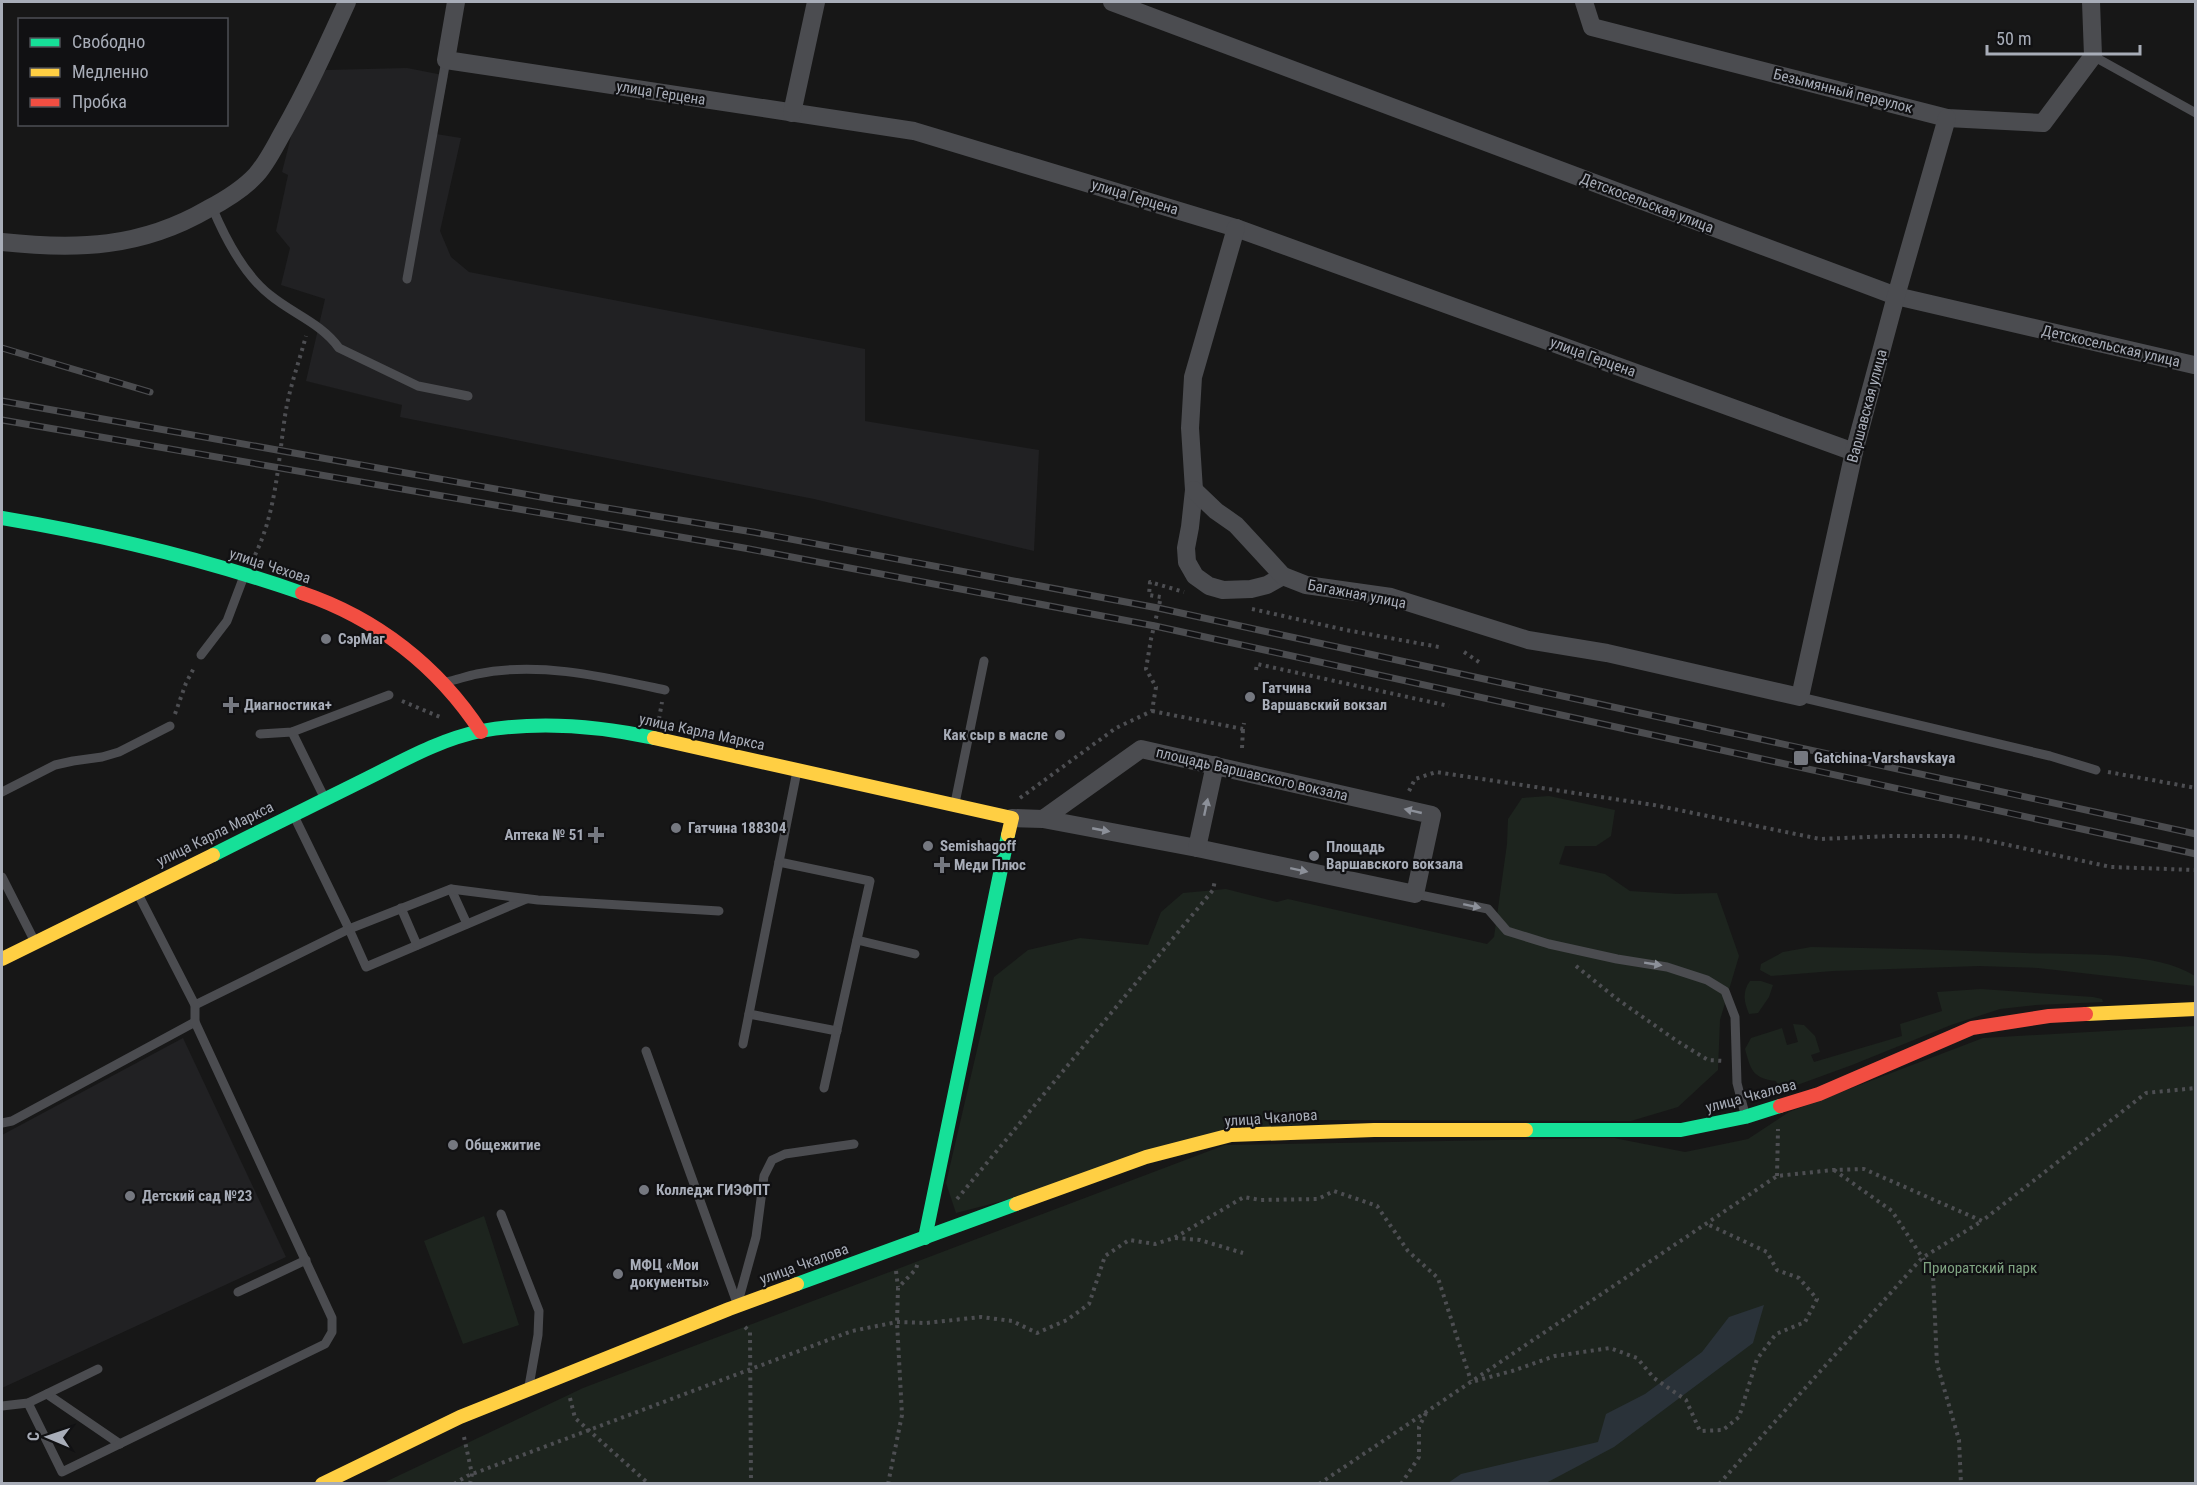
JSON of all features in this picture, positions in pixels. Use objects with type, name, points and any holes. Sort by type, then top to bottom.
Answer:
[{"type":"street","points":[[2,242],[82,247],[121,242],[158,232],[193,218],[226,200],[256,174],[309,87],[347,2]]},
{"type":"street","points":[[446,60],[456,2]]},
{"type":"street","points":[[792,113],[816,2]]},
{"type":"street","name":"Детскосельская улица","points":[[1112,2],[1896,296],[2195,365]]},
{"type":"street","name":"Безымянный переулок","points":[[1584,2],[1592,27],[1947,118],[2043,123],[2092,56]]},
{"type":"street","points":[[2091,2],[2092,56]]},
{"type":"street","name":"улица Герцена","points":[[446,60],[914,131],[1236,228],[1854,452]]},
{"type":"street","name":"Варшавская улица","points":[[1800,697],[1854,452],[1947,118]]},
{"type":"street","points":[[1194,490],[1216,511],[1236,525],[1283,576],[1267,585],[1251,589],[1223,590],[1209,586],[1195,576],[1187,562],[1186,548],[1194,490],[1190,428],[1193,377],[1236,228]]},
{"type":"street","points":[[1190,527],[1204,515],[1216,511]]},
{"type":"street","name":"улица Чехова","points":[[2,518],[96,535],[245,574],[354,614],[411,654],[444,683],[468,710],[482,732]]},
{"type":"street","name":"Багажная улица","points":[[1283,576],[1306,585],[1391,597],[1528,640],[1607,653],[1800,697]]},
{"type":"street","name":"улица Карла Маркса","points":[[2,959],[325,798],[437,745],[482,732],[547,728],[613,731],[644,736],[1012,818]]},
{"type":"street","name":"площадь Варшавского вокзала","points":[[1043,819],[1141,749],[1432,815],[1415,894]]},
{"type":"street","points":[[1197,848],[1215,765]]},
{"type":"street","points":[[925,1238],[1012,818],[1043,819],[1197,848],[1415,894]]},
{"type":"street","name":"улица Чкалова","points":[[322,1484],[460,1417],[733,1307],[1146,1157],[1231,1134],[1374,1130],[1681,1130],[1745,1117],[1819,1095],[1972,1028],[2049,1016],[2196,1009]]},
{"type":"lane","points":[[2092,56],[2196,113]]},
{"type":"lane","points":[[407,279],[446,60]]},
{"type":"lane","points":[[212,207],[226,240],[267,293],[330,336],[339,348],[418,386],[468,396]]},
{"type":"lane","points":[[201,654],[226,621],[245,574]]},
{"type":"lane","points":[[955,805],[984,661]]},
{"type":"lane","points":[[444,683],[478,674],[531,670],[596,676],[665,690]]},
{"type":"lane","points":[[260,734],[292,732],[389,695]]},
{"type":"lane","points":[[1800,697],[2050,756],[2096,770]]},
{"type":"lane","points":[[2,792],[55,765],[119,752],[170,726]]},
{"type":"lane","points":[[292,732],[325,798]]},
{"type":"lane","points":[[743,1044],[797,769]]},
{"type":"lane","points":[[293,814],[350,929],[366,967],[527,899]]},
{"type":"lane","points":[[779,862],[870,881],[824,1088]]},
{"type":"lane","points":[[2,877],[35,942]]},
{"type":"lane","points":[[195,1005],[350,929],[451,889],[527,899],[719,911]]},
{"type":"lane","points":[[451,889],[466,924]]},
{"type":"lane","points":[[28,1403],[63,1473],[325,1344],[332,1332],[332,1318],[195,1022],[195,1005],[136,892]]},
{"type":"lane","points":[[1415,894],[1488,909],[1507,931],[1550,944],[1667,966],[1707,980],[1725,991],[1735,1017],[1737,1083],[1745,1117]]},
{"type":"lane","points":[[401,908],[417,945]]},
{"type":"lane","points":[[857,940],[915,954]]},
{"type":"lane","points":[[750,1014],[837,1031]]},
{"type":"lane","points":[[2,1123],[12,1121],[195,1022]]},
{"type":"lane","points":[[646,1051],[733,1307]]},
{"type":"lane","points":[[733,1307],[756,1237],[764,1176],[772,1160],[785,1154],[854,1144]]},
{"type":"lane","points":[[501,1214],[539,1311],[538,1335],[529,1388]]},
{"type":"lane","points":[[238,1292],[306,1260]]},
{"type":"lane","points":[[2,1406],[28,1403],[98,1369]]},
{"type":"lane","points":[[47,1394],[120,1444]]},
{"type":"path","points":[[245,574],[263,538],[273,508],[285,414],[309,320]]},
{"type":"path","points":[[1152,711],[1156,687],[1146,669],[1150,639],[1161,597],[1149,595],[1150,582],[1192,595]]},
{"type":"path","points":[[1247,608],[1346,630],[1439,647]]},
{"type":"path","points":[[1464,652],[1479,662]]},
{"type":"path","points":[[170,726],[190,673],[201,654]]},
{"type":"path","points":[[1256,670],[1257,664],[1449,706]]},
{"type":"path","points":[[389,695],[440,717]]},
{"type":"path","points":[[1011,798],[1022,798],[1116,728],[1152,711],[1243,729]]},
{"type":"path","points":[[1242,748],[1244,723]]},
{"type":"path","points":[[2096,770],[2196,788]]},
{"type":"path","points":[[1401,808],[1415,779],[1436,772],[1654,805],[1820,839],[1956,836],[1986,840],[2111,867],[2196,870]]},
{"type":"path","points":[[955,1202],[1213,890],[1215,880]]},
{"type":"path","points":[[1550,944],[1617,999],[1708,1060],[1736,1062]]},
{"type":"path","points":[[1719,1484],[1922,1258],[1982,1221],[2145,1092],[2196,1088]]},
{"type":"path","points":[[1777,1176],[1779,1106]]},
{"type":"path","points":[[1319,1484],[1777,1176],[1864,1169],[1982,1221]]},
{"type":"path","points":[[1833,1170],[1892,1211],[1933,1274],[1937,1364],[1959,1440],[1961,1484]]},
{"type":"path","points":[[454,1484],[472,1474],[587,1429],[852,1331],[897,1322],[926,1323],[981,1317],[1012,1321],[1037,1333],[1067,1320],[1089,1304],[1106,1256],[1129,1240],[1155,1244],[1174,1238],[1244,1197],[1260,1200],[1318,1199],[1334,1191],[1377,1206],[1408,1251],[1438,1278],[1471,1382]]},
{"type":"path","points":[[1471,1382],[1555,1356],[1610,1348],[1637,1358],[1654,1378],[1686,1400],[1700,1431],[1723,1430],[1739,1416],[1758,1359],[1776,1334],[1805,1322],[1817,1299],[1799,1278],[1777,1270],[1767,1252],[1707,1224]]},
{"type":"path","points":[[888,1484],[902,1415],[897,1322],[898,1288],[916,1269],[925,1238]]},
{"type":"path","points":[[1174,1238],[1200,1240],[1243,1253]]},
{"type":"path","points":[[733,1307],[750,1332],[751,1484]]},
{"type":"path","points":[[570,1398],[575,1418],[649,1484]]},
{"type":"path","points":[[1401,1484],[1419,1457],[1419,1427],[1427,1411]]},
{"type":"path","points":[[460,1417],[472,1474],[470,1484]]},
{"type":"shaded area","points":[[407,68],[448,76],[436,134],[461,138],[440,231],[451,257],[469,272],[865,349],[865,421],[1039,450],[1034,551],[814,499],[400,417],[402,405],[306,381],[325,299],[281,285],[290,248],[276,231],[288,175],[282,172],[298,109],[326,70]]},
{"type":"shaded area","name":"Детский сад №23","points":[[183,1038],[286,1257],[2,1388],[2,1135]]},
{"type":"shaded area","points":[[1764,1305],[1753,1343],[1614,1447],[1546,1483],[1448,1483],[1461,1474],[1598,1442],[1606,1414],[1645,1394],[1702,1352],[1729,1317]]},
{"type":"green space","points":[[1549,796],[1615,810],[1611,836],[1596,846],[1565,846],[1559,864],[1605,874],[1630,891],[1677,894],[1717,893],[1739,956],[1720,1020],[1718,1070],[1678,1107],[1631,1121],[1319,1120],[956,1213],[946,1183],[994,977],[1028,950],[1080,938],[1148,945],[1161,912],[1183,893],[1226,889],[1277,902],[1288,899],[1487,944],[1494,937],[1507,844],[1508,819],[1522,798]]},
{"type":"green space","points":[[1811,947],[2090,954],[2137,958],[2178,968],[2195,976],[2195,986],[2038,968],[1979,966],[1833,971],[1771,976],[1760,970],[1761,964],[1783,952]]},
{"type":"green space","points":[[1750,981],[1761,981],[1773,985],[1769,997],[1758,1013],[1749,1014],[1745,997]]},
{"type":"green space","points":[[1981,989],[2093,997],[2102,999],[2103,1002],[2000,1009],[1951,1025],[1789,1088],[1780,1089],[1776,1081],[1757,1075],[1751,1068],[1745,1049],[1751,1038],[1782,1028],[1787,1045],[1798,1042],[1793,1024],[1804,1025],[1815,1036],[1820,1052],[1811,1055],[1814,1062],[1902,1036],[1900,1024],[1942,1011],[1937,992]]},
{"type":"green space","name":"Приоратский парк","points":[[2195,1026],[2195,1483],[381,1484],[583,1388],[1225,1145],[1614,1138],[1685,1152],[1748,1139],[1789,1112],[1983,1038]]},
{"type":"green space","points":[[484,1216],[519,1325],[463,1344],[424,1241]]},
{"type":"railway","points":[[2,348],[150,392]]},
{"type":"railway","points":[[2,401],[558,500],[753,532],[1158,608],[2196,834]]},
{"type":"railway","points":[[2,420],[744,548],[1155,626],[2196,854]]},
{"type":"traffic: fast","points":[[2,518],[154,549],[228,569],[302,593]]},
{"type":"traffic: fast","points":[[213,855],[409,757],[481,731],[524,726],[568,726],[612,730],[654,738]]},
{"type":"traffic: fast","points":[[925,1238],[1008,835]]},
{"type":"traffic: fast","points":[[1526,1130],[1681,1130],[1745,1117],[1780,1106]]},
{"type":"traffic: fast","points":[[797,1284],[1016,1204]]},
{"type":"traffic: slow","points":[[654,738],[1012,818],[1008,835]]},
{"type":"traffic: slow","points":[[2,959],[213,855]]},
{"type":"traffic: slow","points":[[2086,1014],[2196,1009]]},
{"type":"traffic: slow","points":[[1016,1204],[1146,1157],[1231,1135],[1374,1130],[1526,1130]]},
{"type":"traffic: slow","points":[[322,1484],[460,1417],[797,1284]]},
{"type":"traffic: jam","points":[[302,593],[355,616],[403,647],[445,686],[481,732]]},
{"type":"traffic: jam","points":[[1780,1106],[1819,1094],[1972,1028],[2049,1016],[2086,1014]]},
{"type":"place","name":"СэрМаг","points":[[326,639]]},
{"type":"place","name":"Гатчина Варшавский вокзал","points":[[1250,697]]},
{"type":"place","name":"Диагностика+","points":[[231,705]]},
{"type":"place","name":"Как сыр в масле","points":[[1060,735]]},
{"type":"place","name":"Gatchina-Varshavskaya","points":[[1801,758]]},
{"type":"place","name":"Гатчина 188304","points":[[676,828]]},
{"type":"place","name":"Аптека № 51","points":[[596,835]]},
{"type":"place","name":"Semishagoff","points":[[928,846]]},
{"type":"place","name":"Площадь Варшавского вокзала","points":[[1314,856]]},
{"type":"place","name":"Меди Плюс","points":[[942,865]]},
{"type":"place","name":"Общежитие","points":[[453,1145]]},
{"type":"place","name":"Колледж ГИЭФПТ","points":[[644,1190]]},
{"type":"place","name":"Детский сад №23","points":[[130,1196]]},
{"type":"place","name":"МФЦ «Мои документы»","points":[[618,1274]]}]
